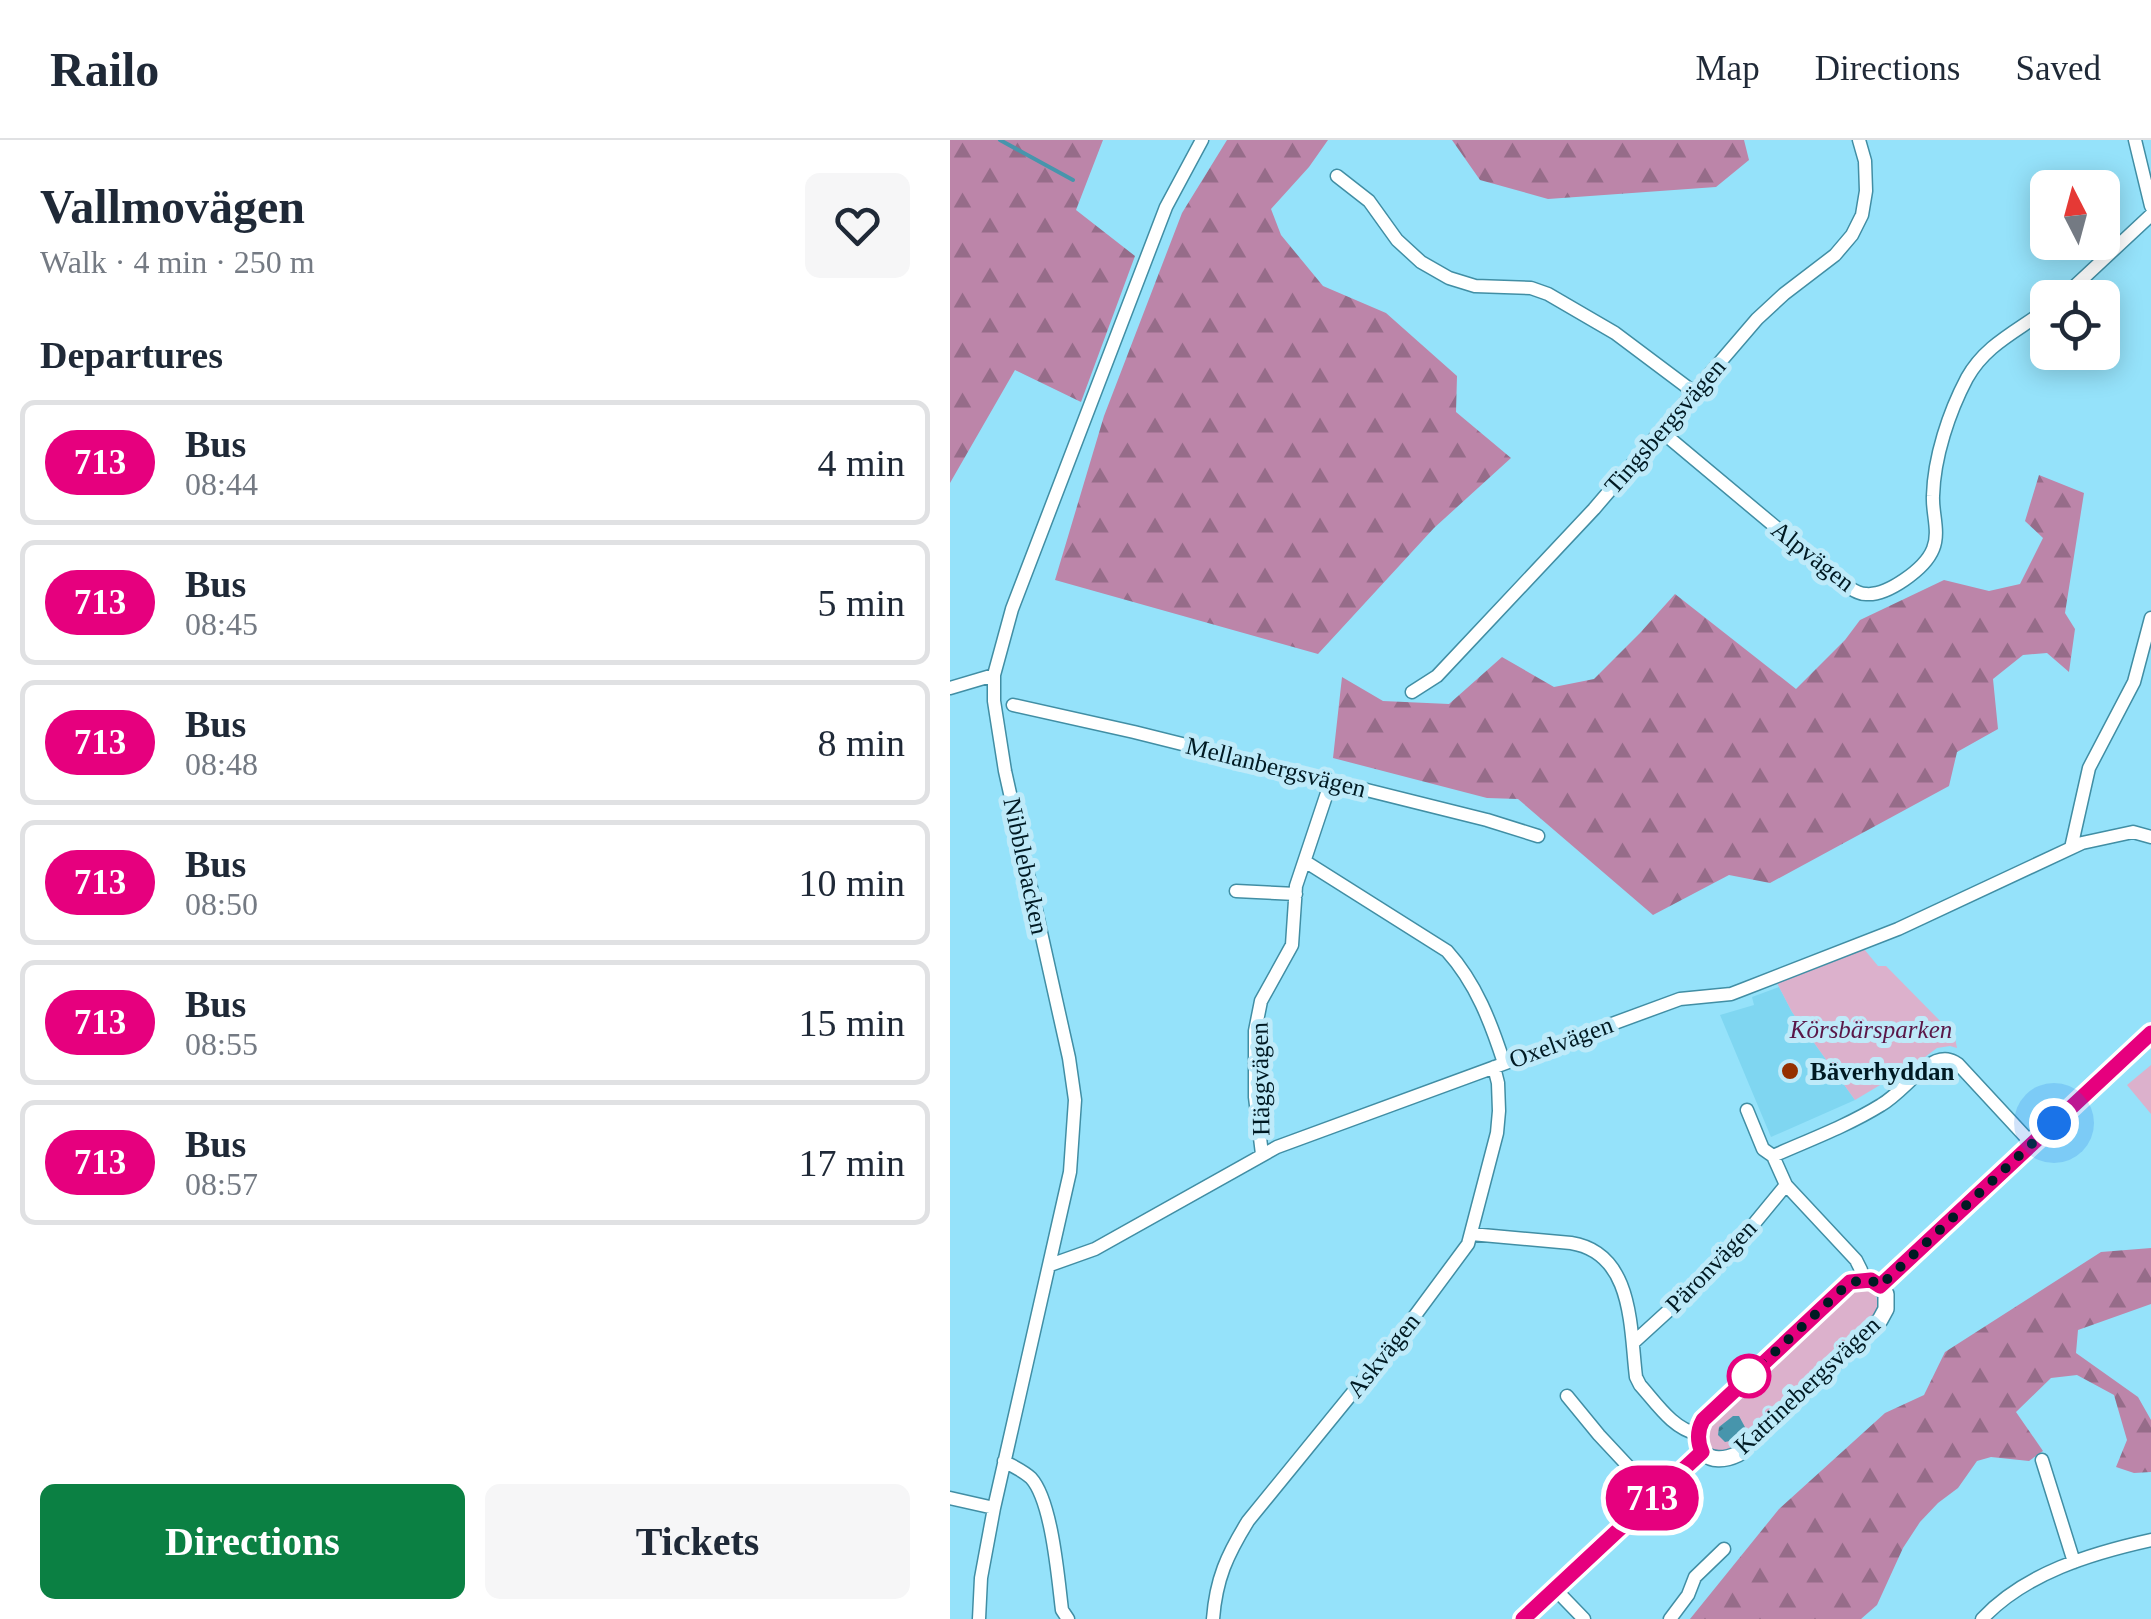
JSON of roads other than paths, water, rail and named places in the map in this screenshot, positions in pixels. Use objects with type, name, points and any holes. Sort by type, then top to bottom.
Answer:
[{"type":"street","name":"Nibblebacken","points":[[979,1619],[981,1578],[994,1508],[1070,1172],[1075,1100],[1005,771],[994,675],[1012,609],[1166,207],[1202,140]]},
{"type":"street","name":"Tingsbergsvägen","points":[[1412,692],[1437,676],[1594,510],[1758,319],[1836,255],[1862,215],[1865,161],[1859,140]]},
{"type":"street","points":[[2135,140],[2151,206]]},
{"type":"street","points":[[1337,176],[1369,202],[1396,240],[1421,262],[1448,278],[1476,286],[1531,288],[1548,294],[1614,333],[1695,393]]},
{"type":"street","points":[[2081,280],[2151,215]]},
{"type":"street","name":"Alpvägen","points":[[1662,432],[1845,585],[1864,594],[1882,592],[1925,562],[1935,546],[1935,477],[1950,420],[1968,378],[1987,351],[2030,321]]},
{"type":"street","points":[[2076,846],[2089,768],[2134,682],[2151,618]]},
{"type":"street","points":[[950,688],[994,675]]},
{"type":"street","name":"Mellanbergsvägen","points":[[1013,705],[1331,781],[1538,836]]},
{"type":"street","name":"Häggvägen","points":[[1262,1154],[1255,1031],[1262,1000],[1292,944],[1296,894],[1331,781]]},
{"type":"street","name":"Oxelvägen","points":[[1050,1265],[1095,1249],[1262,1154],[1680,999],[1731,994],[1898,929],[2076,846],[2132,832],[2151,836]]},
{"type":"street","name":"Askvägen","points":[[1213,1619],[1218,1579],[1248,1521],[1460,1256],[1471,1234],[1500,1110],[1499,1065],[1479,998],[1460,966],[1447,951],[1306,862]]},
{"type":"street","points":[[1236,891],[1296,894]]},
{"type":"street","name":"Katrinebergsvägen","points":[[1880,1286],[2151,1033]]},
{"type":"street","points":[[1773,1156],[1882,1105],[1904,1090],[1924,1068],[1946,1059],[1958,1064],[2032,1144]]},
{"type":"street","points":[[1747,1110],[1763,1149],[1773,1156],[1786,1184],[1856,1260],[1862,1280]]},
{"type":"street","name":"Päronvägen","points":[[1632,1343],[1725,1260],[1786,1184]]},
{"type":"street","points":[[1471,1234],[1572,1242],[1586,1245],[1600,1255],[1621,1284],[1629,1309],[1636,1378],[1678,1425],[1698,1434]]},
{"type":"street","name":"Katrinebergsvägen","points":[[1871,1280],[1880,1286],[1887,1299],[1880,1320],[1743,1450],[1723,1459],[1702,1452],[1698,1434],[1703,1420],[1818,1310],[1850,1282],[1871,1280]]},
{"type":"street","points":[[1567,1396],[1655,1495]]},
{"type":"street","name":"Katrinebergsvägen","points":[[1523,1619],[1702,1452]]},
{"type":"street","points":[[2042,1460],[2074,1562]]},
{"type":"street","points":[[1004,1461],[1031,1478],[1041,1496],[1062,1610],[1068,1619]]},
{"type":"street","points":[[950,1498],[994,1508]]},
{"type":"street","points":[[1986,1618],[2019,1590],[2074,1562],[2151,1540]]},
{"type":"street","points":[[1670,1619],[1688,1595],[1695,1577],[1724,1548]]},
{"type":"street","points":[[1556,1589],[1584,1619]]},
{"type":"water","points":[[1739,1416],[1746,1429],[1735,1440],[1725,1442],[1718,1435],[1719,1427]]},
{"type":"waterway","points":[[1000,140],[1073,180]]},
{"type":"place","name":"Bäverhyddan","points":[[1790,1071]]},
{"type":"park label","name":"Körsbärsparken","points":[[1871,1029]]}]
